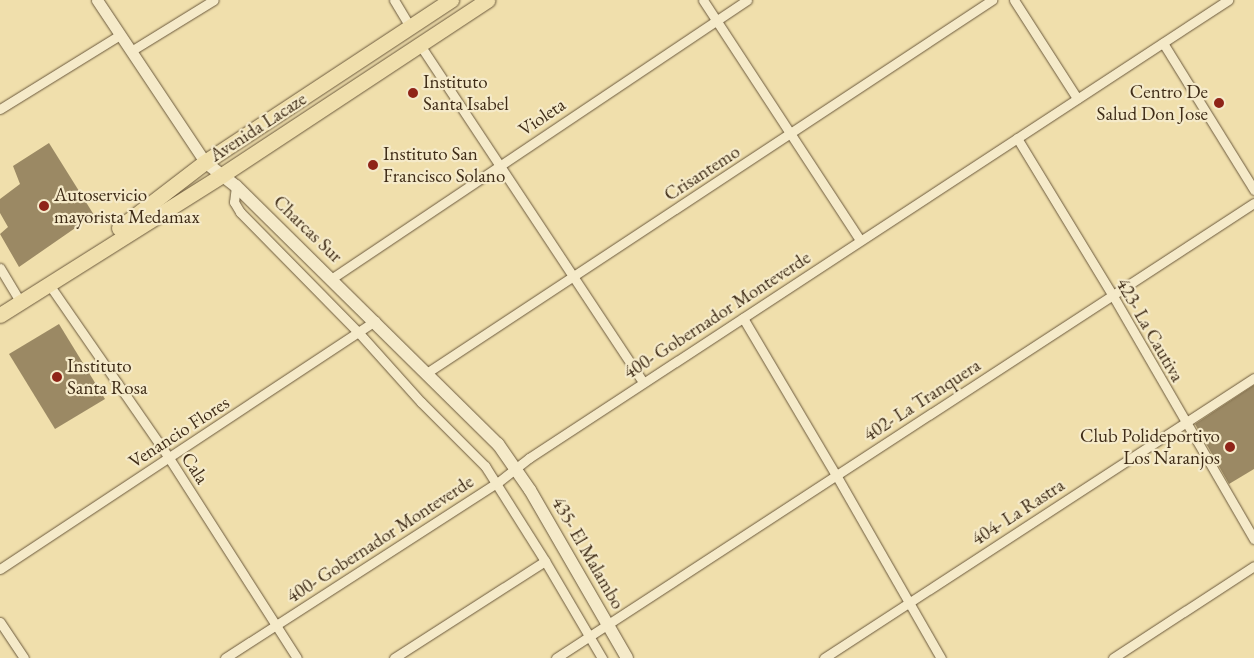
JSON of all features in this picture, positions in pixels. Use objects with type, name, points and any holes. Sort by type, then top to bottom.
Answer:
[{"type":"main road","name":"Avenida Lacaze","points":[[48,282],[205,162],[451,0]]},
{"type":"main road","points":[[420,45],[458,12],[477,0]]},
{"type":"main road","name":"Avenida Lacaze","points":[[0,315],[48,282],[222,175],[487,0]]},
{"type":"main road","name":"Charcas Sur","points":[[205,162],[236,186],[428,372],[489,433],[516,467]]},
{"type":"main road","name":"435- El Malambo","points":[[516,467],[627,658]]},
{"type":"street","name":"Charcas Sur","points":[[97,0],[205,162]]},
{"type":"street","points":[[130,51],[214,0]]},
{"type":"street","points":[[394,0],[410,27]]},
{"type":"street","points":[[703,0],[860,240]]},
{"type":"street","name":"Violeta","points":[[331,279],[747,0]]},
{"type":"street","name":"Crisantemo","points":[[428,372],[992,0]]},
{"type":"street","points":[[1014,0],[1077,98]]},
{"type":"street","name":"400- Gobernador Monteverde","points":[[225,658],[497,483],[516,467],[643,382],[1228,0]]},
{"type":"street","points":[[0,109],[120,35]]},
{"type":"street","points":[[1164,42],[1254,190]]},
{"type":"street","points":[[420,45],[643,382]]},
{"type":"street","name":"423- La Cautiva","points":[[1017,138],[1113,296],[1185,424],[1254,539]]},
{"type":"street","points":[[236,186],[234,202],[240,212],[359,333],[421,402],[476,455],[497,483],[602,658]]},
{"type":"street","name":"402- La Tranquera","points":[[589,636],[1254,203]]},
{"type":"street","points":[[0,268],[20,301]]},
{"type":"street","name":"Cala","points":[[48,282],[169,458],[297,658]]},
{"type":"street","points":[[742,318],[836,475],[941,658]]},
{"type":"street","name":"Venancio Flores","points":[[0,569],[375,321]]},
{"type":"street","name":"404- La Rastra","points":[[824,658],[1254,378]]},
{"type":"street","points":[[394,658],[545,561]]},
{"type":"street","points":[[1113,658],[1254,566]]},
{"type":"street","points":[[0,622],[24,658]]},
{"type":"street","points":[[556,658],[589,636]]},
{"type":"building","name":"Autoservicio mayorista Medamax","points":[[49,143],[94,215],[19,267],[0,234],[8,227],[0,213],[0,199],[20,184],[13,166]]},
{"type":"building","name":"Instituto Santa Rosa","points":[[59,324],[105,399],[55,429],[9,354]]},
{"type":"building","name":"Club Polideportivo Los Naranjos","points":[[1254,385],[1254,469],[1229,484],[1195,424]]},
{"type":"place","name":"Instituto Santa Isabel","points":[[413,93]]},
{"type":"place","name":"Centro De Salud Don Jose","points":[[1219,103]]},
{"type":"place","name":"Instituto San Francisco Solano","points":[[373,165]]},
{"type":"place","name":"Autoservicio mayorista Medamax","points":[[44,206]]},
{"type":"place","name":"Instituto Santa Rosa","points":[[57,377]]},
{"type":"place","name":"Club Polideportivo Los Naranjos","points":[[1230,447]]}]
